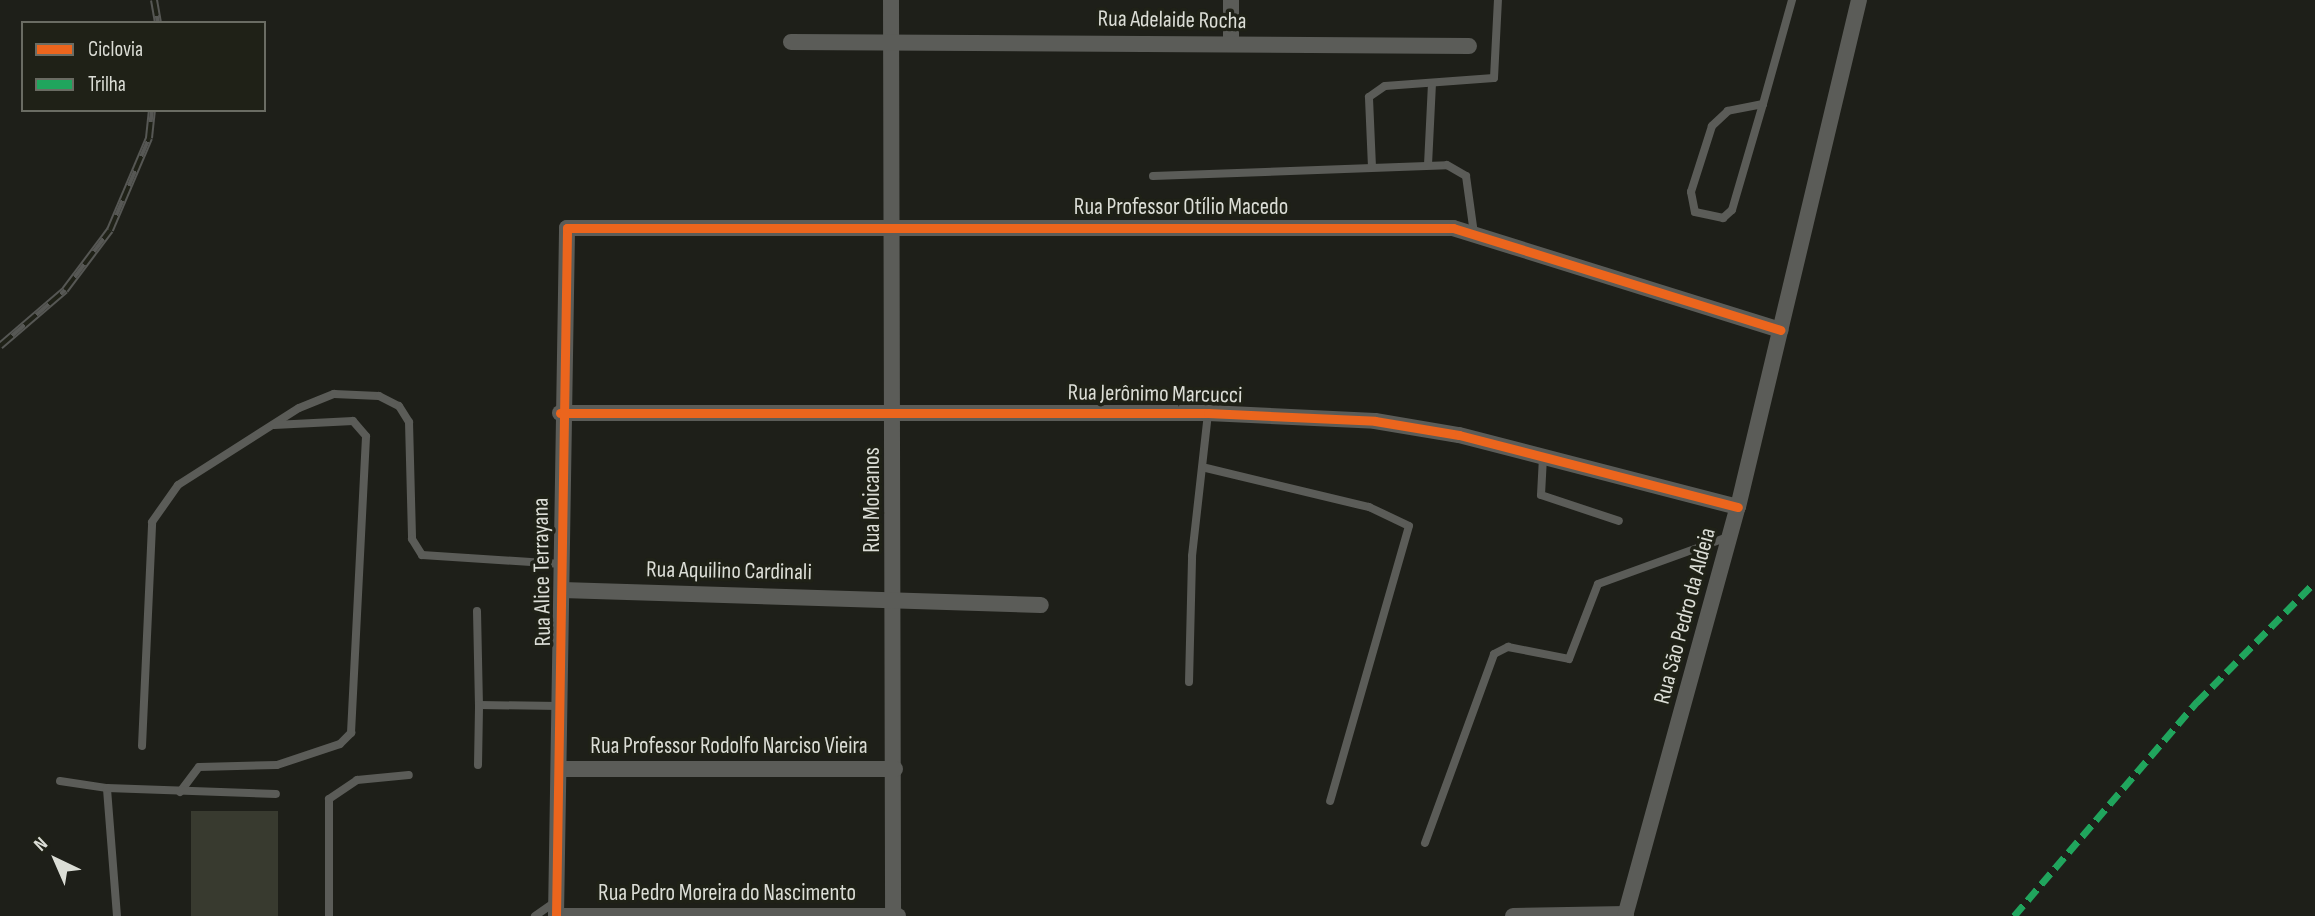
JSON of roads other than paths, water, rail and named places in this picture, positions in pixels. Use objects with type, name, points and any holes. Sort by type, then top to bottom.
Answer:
[{"type":"street","name":"Rua Moicanos","points":[[891,0],[895,598],[893,916]]},
{"type":"street","points":[[1231,0],[1231,44]]},
{"type":"street","name":"Rua São Pedro da Aldeia","points":[[1625,915],[1731,535],[1859,0]]},
{"type":"street","name":"Rua Adelaide Rocha","points":[[791,42],[1469,46]]},
{"type":"street","name":"Rua Professor Otílio Macedo","points":[[567,228],[893,223],[1474,234],[1780,330]]},
{"type":"street","name":"Rua Alice Terrayana","points":[[556,911],[563,706],[560,413],[567,228]]},
{"type":"street","name":"Rua Jerônimo Marcucci","points":[[560,413],[894,410],[1209,413],[1376,421],[1543,457],[1738,507]]},
{"type":"street","name":"Rua Aquilino Cardinali","points":[[562,590],[895,598],[1041,605]]},
{"type":"street","name":"Rua Professor Rodolfo Narciso Vieira","points":[[562,769],[895,769]]},
{"type":"street","name":"Rua Pedro Moreira do Nascimento","points":[[556,911],[898,916]]},
{"type":"street","points":[[1513,916],[1625,915]]},
{"type":"lane","points":[[1372,167],[1368,97],[1385,86],[1432,85],[1494,78],[1498,0]]},
{"type":"lane","points":[[1763,104],[1728,111],[1712,127],[1691,192],[1695,212],[1723,218],[1732,210],[1763,104],[1792,0]]},
{"type":"lane","points":[[1428,165],[1432,85]]},
{"type":"lane","points":[[1153,176],[1447,165],[1466,176],[1474,234]]},
{"type":"lane","points":[[142,746],[152,522],[178,485],[274,425],[334,394],[379,396],[399,406],[409,422],[415,550],[422,555],[562,564]]},
{"type":"lane","points":[[1189,682],[1192,556],[1206,468],[1209,413]]},
{"type":"lane","points":[[180,792],[199,767],[277,765],[340,744],[351,733],[366,436],[353,421],[274,425]]},
{"type":"lane","points":[[1543,457],[1541,495],[1619,521]]},
{"type":"lane","points":[[1206,468],[1369,507],[1409,526],[1330,801]]},
{"type":"lane","points":[[1425,843],[1494,654],[1508,646],[1569,659],[1598,584],[1731,535]]},
{"type":"lane","points":[[477,611],[478,765]]},
{"type":"lane","points":[[479,705],[563,706]]},
{"type":"lane","points":[[329,916],[329,799],[357,780],[409,775]]},
{"type":"lane","points":[[60,781],[107,788],[276,794]]},
{"type":"lane","points":[[107,788],[117,916]]},
{"type":"lane","points":[[535,916],[556,911]]},
{"type":"railway","points":[[154,0],[158,21]]},
{"type":"railway","points":[[0,346],[65,290],[110,230],[149,138],[152,112]]}]
